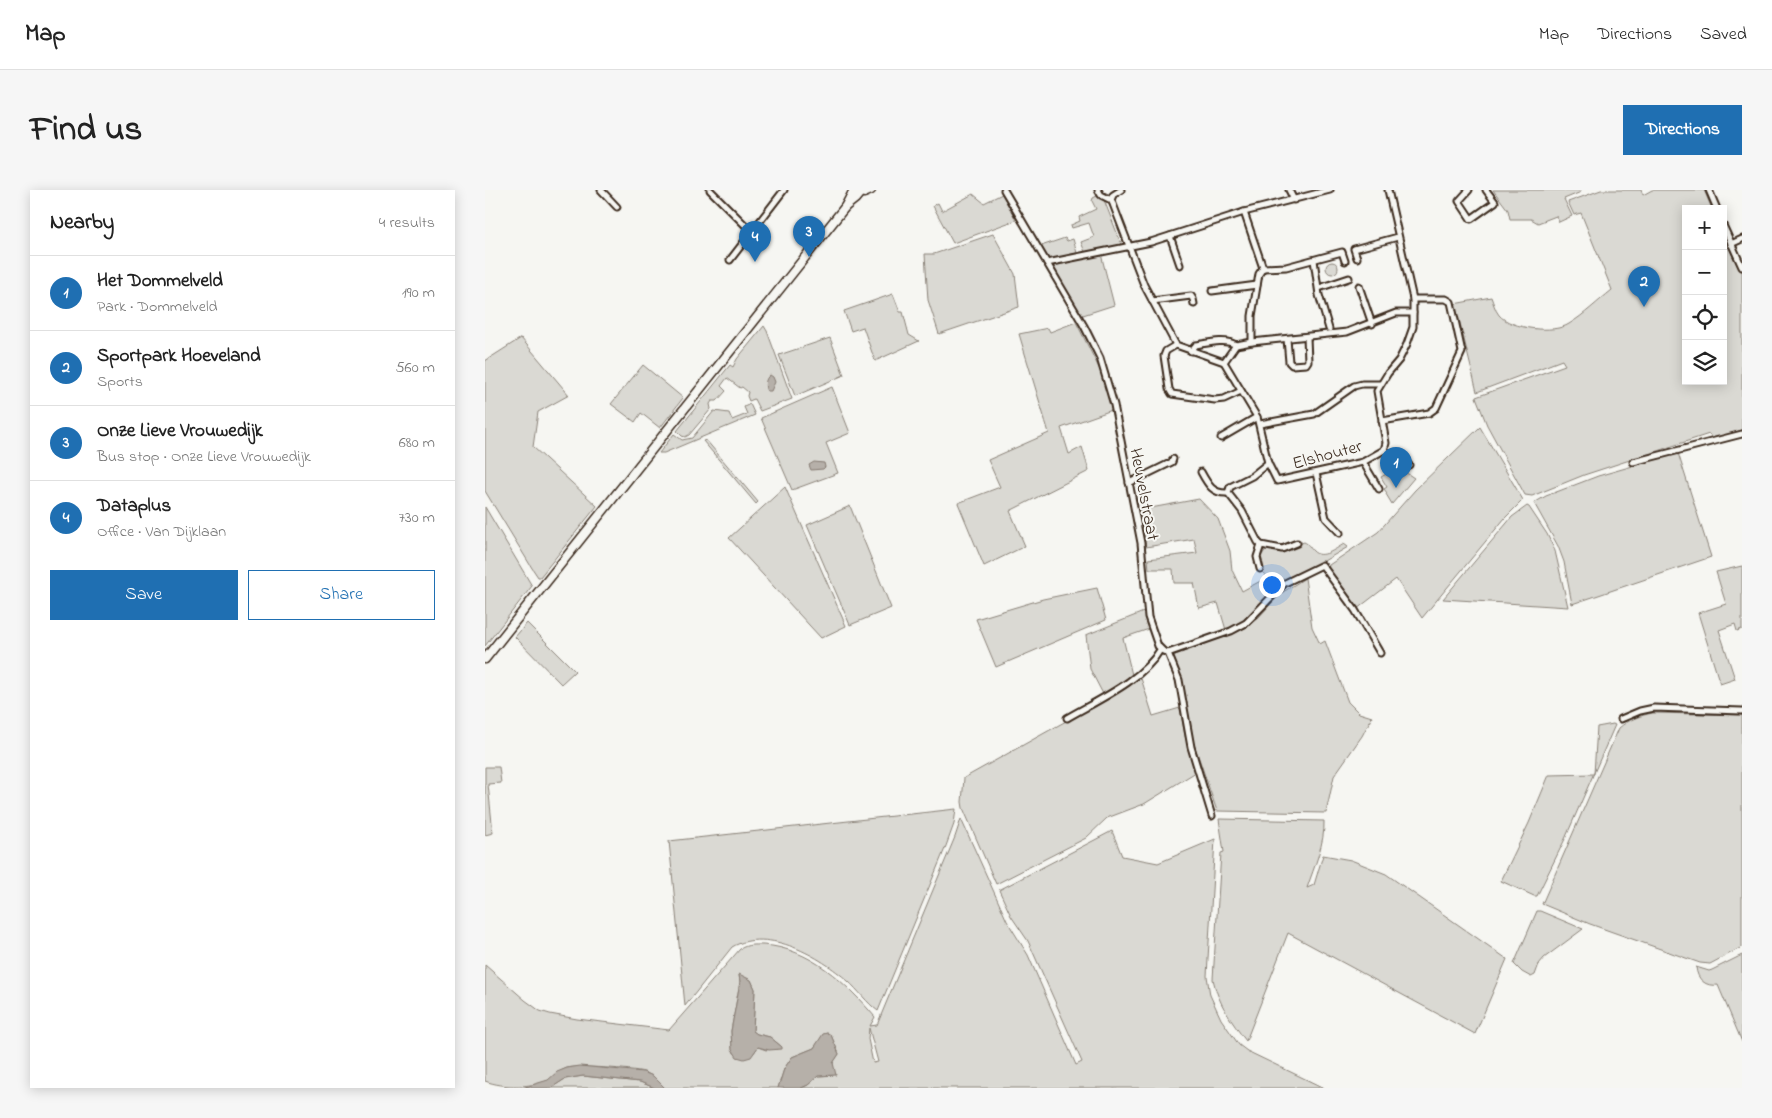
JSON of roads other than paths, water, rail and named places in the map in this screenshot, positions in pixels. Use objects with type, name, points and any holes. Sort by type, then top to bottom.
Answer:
[{"type":"main road","points":[[485,659],[539,587],[845,207],[855,200],[856,191],[867,192],[871,190]]},
{"type":"street","points":[[601,190],[617,207]]},
{"type":"street","points":[[710,190],[752,232]]},
{"type":"street","points":[[730,260],[785,190]]},
{"type":"street","name":"Heuvelstraat","points":[[1004,190],[1085,326],[1100,358],[1113,405],[1141,543],[1148,617],[1152,633],[1160,650]]},
{"type":"street","points":[[1098,190],[1101,195],[1111,200],[1143,285],[1176,345],[1224,362],[1257,417],[1268,463],[1252,476],[1230,487],[1228,493]]},
{"type":"street","points":[[1111,200],[1113,195],[1121,190]]},
{"type":"street","points":[[1289,190],[1294,200]]},
{"type":"street","points":[[1047,263],[1151,242],[1245,212],[1330,190]]},
{"type":"street","points":[[1259,424],[1314,414],[1354,386],[1380,384],[1399,360],[1413,327],[1413,300],[1388,190]]},
{"type":"street","points":[[1469,190],[1459,201],[1471,219],[1495,202],[1486,190]]},
{"type":"street","points":[[1709,190],[1715,205]]},
{"type":"street","points":[[1245,212],[1263,268]]},
{"type":"street","points":[[1727,234],[1742,267]]},
{"type":"street","points":[[1170,236],[1180,265]]},
{"type":"street","points":[[1357,258],[1354,248],[1398,237]]},
{"type":"street","points":[[1731,244],[1742,239]]},
{"type":"street","points":[[1263,268],[1286,267],[1342,252],[1345,261]]},
{"type":"street","points":[[1314,260],[1329,329]]},
{"type":"street","points":[[1252,342],[1252,316],[1259,274],[1263,268]]},
{"type":"street","points":[[1319,288],[1349,278]]},
{"type":"street","points":[[1211,291],[1257,285]]},
{"type":"street","points":[[1359,286],[1372,324]]},
{"type":"street","points":[[1152,301],[1191,296],[1194,304]]},
{"type":"street","points":[[1382,421],[1429,413],[1436,408],[1462,352],[1451,302],[1446,299],[1413,300]]},
{"type":"street","points":[[1224,362],[1236,345],[1347,332],[1372,324],[1396,313],[1413,313]]},
{"type":"street","points":[[1287,339],[1289,362],[1292,364],[1306,364],[1308,361],[1307,337]]},
{"type":"street","points":[[1191,351],[1196,345],[1206,343],[1230,341],[1236,345]]},
{"type":"street","points":[[1176,345],[1166,351],[1164,356],[1169,389],[1172,394],[1215,400],[1224,399],[1241,391]]},
{"type":"street","name":"Elshouter","points":[[1268,463],[1277,481],[1363,462],[1385,450],[1386,442],[1377,391],[1380,384]]},
{"type":"street","points":[[1221,438],[1257,417]]},
{"type":"street","points":[[1633,462],[1742,434]]},
{"type":"street","points":[[1385,450],[1409,465]]},
{"type":"street","points":[[1129,483],[1171,462],[1173,459]]},
{"type":"street","points":[[1363,462],[1379,489]]},
{"type":"street","points":[[1201,472],[1209,486],[1214,490],[1220,493],[1228,493]]},
{"type":"street","points":[[1316,473],[1326,518],[1340,533]]},
{"type":"street","points":[[1228,493],[1242,511],[1261,545],[1282,549],[1297,543]]},
{"type":"street","points":[[1260,569],[1257,557],[1261,545]]},
{"type":"street","points":[[1067,718],[1133,678],[1152,662],[1160,650],[1169,653],[1231,631],[1246,623],[1285,583],[1322,565],[1355,610],[1380,654]]},
{"type":"street","points":[[1169,653],[1179,680],[1191,746],[1212,816]]},
{"type":"street","points":[[1621,719],[1640,711],[1654,708],[1742,712]]},
{"type":"place","name":"Onze Lieve Vrouwedijk","points":[[809,257]]},
{"type":"place","name":"Dataplus","points":[[755,262]]},
{"type":"place","name":"Sportpark Hoeveland","points":[[1644,307]]},
{"type":"place","name":"Het Dommelveld","points":[[1396,488]]}]
